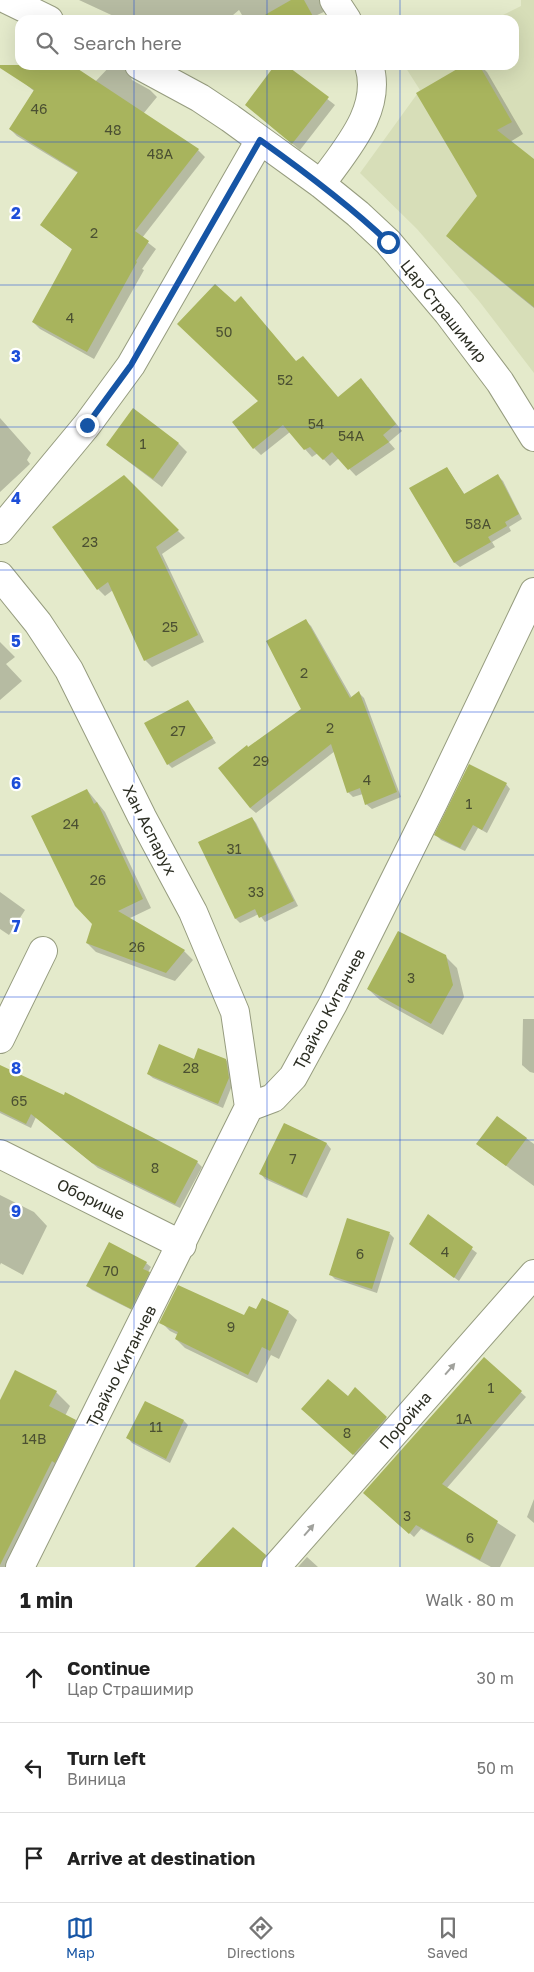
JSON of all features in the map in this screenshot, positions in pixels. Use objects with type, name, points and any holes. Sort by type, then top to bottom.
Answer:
[{"type":"street","points":[[8,0],[39,15]]},
{"type":"street","points":[[334,0],[344,15]]},
{"type":"street","name":"Цар Страшимир","points":[[148,70],[200,98],[260,140],[326,176],[358,214],[388,242],[448,313],[500,382],[534,437]]},
{"type":"street","points":[[326,176],[353,139],[367,112],[371,93],[370,70]]},
{"type":"street","points":[[0,530],[87,425],[131,365],[260,140]]},
{"type":"street","name":"Хан Аспарух","points":[[0,576],[38,623],[69,670],[142,817],[193,912],[235,1012],[249,1107]]},
{"type":"street","name":"Трайчо Китанчев","points":[[20,1567],[249,1107],[273,1098],[293,1076],[332,1004],[434,801],[534,592]]},
{"type":"street","points":[[0,1039],[43,951]]},
{"type":"street","name":"Оборище","points":[[0,1154],[182,1244]]},
{"type":"street","name":"Поройна","points":[[276,1567],[534,1274]]},
{"type":"shaded area","points":[[521,0],[534,0],[534,373],[479,301],[417,229],[360,173],[420,90],[407,70],[519,70],[519,15],[503,15],[521,6]]},
{"type":"building","points":[[291,0],[304,0],[312,15],[265,15]]},
{"type":"building","points":[[0,65],[15,65],[15,70],[80,70],[199,149],[135,231],[149,241],[136,261],[87,352],[32,322],[72,249],[40,225],[78,172],[9,129],[34,90],[0,68]]},
{"type":"building","points":[[271,70],[293,70],[329,97],[292,144],[245,105]]},
{"type":"building","points":[[455,70],[482,70],[512,122],[497,130],[534,159],[534,307],[446,236],[477,196],[416,93]]},
{"type":"building","points":[[215,284],[235,302],[241,296],[296,361],[303,356],[338,397],[361,378],[396,424],[383,435],[389,442],[348,470],[332,452],[323,460],[310,447],[304,450],[283,425],[253,449],[232,422],[258,401],[177,324]]},
{"type":"building","points":[[133,408],[179,443],[153,479],[106,445]]},
{"type":"building","points":[[447,467],[464,494],[498,474],[519,514],[505,522],[507,526],[488,537],[491,542],[454,563],[409,488]]},
{"type":"building","points":[[124,475],[179,530],[156,547],[198,635],[144,661],[108,582],[97,590],[52,527]]},
{"type":"building","points":[[306,619],[350,698],[359,691],[397,792],[365,805],[360,788],[347,793],[331,744],[250,808],[218,768],[247,745],[248,747],[301,709],[266,641]]},
{"type":"building","points":[[188,700],[213,738],[167,765],[144,723]]},
{"type":"building","points":[[469,764],[507,783],[482,830],[473,825],[460,848],[434,835]]},
{"type":"building","points":[[87,789],[94,804],[97,802],[143,899],[118,911],[185,950],[166,973],[86,943],[92,924],[75,906],[31,816]]},
{"type":"building","points":[[252,817],[294,901],[259,918],[255,909],[235,919],[198,842]]},
{"type":"building","points":[[398,931],[446,955],[453,985],[431,1024],[367,989]]},
{"type":"building","points":[[159,1044],[194,1059],[198,1048],[226,1059],[229,1078],[218,1104],[147,1074]]},
{"type":"building","points":[[0,1065],[64,1095],[65,1092],[198,1161],[175,1204],[92,1163],[31,1114],[26,1124],[0,1111]]},
{"type":"building","points":[[497,1116],[527,1138],[506,1166],[476,1144]]},
{"type":"building","points":[[284,1123],[327,1143],[302,1195],[259,1174]]},
{"type":"building","points":[[428,1214],[473,1247],[454,1278],[409,1244]]},
{"type":"building","points":[[347,1218],[390,1232],[372,1289],[329,1275]]},
{"type":"building","points":[[109,1242],[147,1262],[143,1269],[150,1272],[131,1309],[86,1286]]},
{"type":"building","points":[[178,1285],[244,1315],[249,1306],[256,1309],[262,1298],[289,1311],[270,1351],[262,1347],[248,1375],[175,1339],[178,1332],[159,1323]]},
{"type":"building","points":[[484,1357],[522,1391],[442,1484],[498,1521],[480,1560],[416,1525],[409,1534],[363,1493]]},
{"type":"building","points":[[15,1370],[57,1391],[49,1406],[76,1420],[55,1463],[52,1461],[0,1565],[0,1400]]},
{"type":"building","points":[[328,1379],[348,1396],[355,1387],[387,1417],[353,1455],[301,1409]]},
{"type":"building","points":[[145,1401],[184,1420],[166,1459],[126,1438]]},
{"type":"building","points":[[233,1527],[266,1555],[261,1567],[195,1567]]},
{"type":"route","points":[[87,425],[131,365],[260,140],[321,184],[358,214],[388,242]]}]
